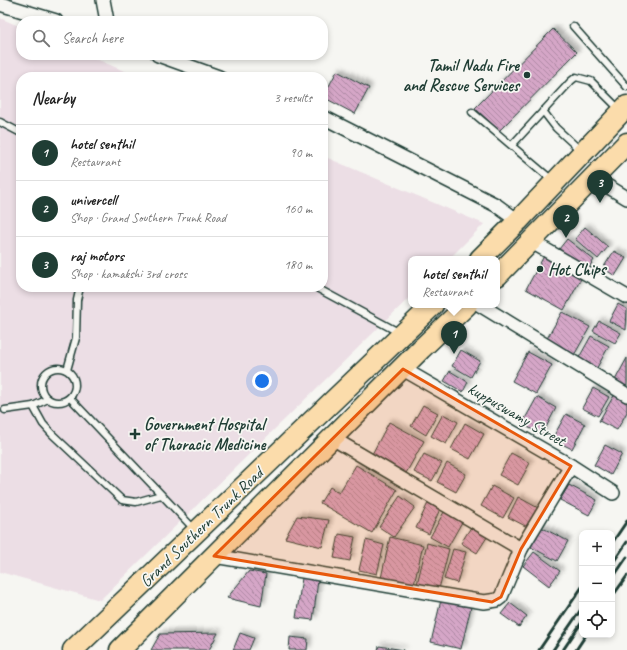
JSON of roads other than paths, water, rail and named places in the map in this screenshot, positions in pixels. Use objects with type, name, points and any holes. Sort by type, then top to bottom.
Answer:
[{"type":"main road","points":[[483,256],[518,222],[624,109]]},
{"type":"main road","points":[[500,273],[627,143]]},
{"type":"main road","name":"Grand Southern Trunk Road","points":[[73,650],[430,308]]},
{"type":"main road","name":"Grand Southern Trunk Road","points":[[120,650],[464,308]]},
{"type":"street","points":[[103,0],[106,16]]},
{"type":"street","points":[[0,4],[40,16]]},
{"type":"street","points":[[172,60],[205,72]]},
{"type":"street","points":[[328,120],[496,205],[518,222]]},
{"type":"street","points":[[594,178],[627,198]]},
{"type":"street","points":[[532,242],[627,297]]},
{"type":"street","points":[[485,308],[627,395]]},
{"type":"street","name":"kuppuswamy Street","points":[[403,369],[571,466],[613,493]]},
{"type":"street","points":[[332,438],[521,548]]},
{"type":"street","points":[[214,556],[484,602],[497,600],[501,597],[521,548],[571,466]]},
{"type":"lane","points":[[573,26],[627,87]]},
{"type":"lane","points":[[512,145],[576,77],[591,81],[624,109]]},
{"type":"lane","points":[[543,111],[556,128],[583,153]]},
{"type":"lane","points":[[472,112],[555,183]]},
{"type":"lane","points":[[0,122],[16,131]]},
{"type":"lane","points":[[67,370],[76,338],[77,300],[79,292]]},
{"type":"lane","points":[[324,292],[403,334]]},
{"type":"lane","points":[[56,368],[67,370],[76,383],[73,394],[70,398],[60,403],[48,399],[42,390],[42,379],[50,370],[56,368]]},
{"type":"lane","points":[[70,398],[197,531]]},
{"type":"lane","points":[[5,410],[33,406],[48,399]]},
{"type":"lane","points":[[33,406],[42,424],[122,500],[136,502],[161,495]]},
{"type":"railway","points":[[615,539],[627,521]]},
{"type":"railway","points":[[615,560],[627,542]]},
{"type":"railway","points":[[615,575],[627,557]]},
{"type":"railway","points":[[615,593],[627,576]]},
{"type":"railway","points":[[539,650],[579,591]]},
{"type":"railway","points":[[553,650],[579,612]]},
{"type":"railway","points":[[563,650],[579,626]]},
{"type":"railway","points":[[576,650],[584,638]]},
{"type":"place","name":"Tamil Nadu Fire and Rescue Services","points":[[527,75]]},
{"type":"place","name":"raj motors","points":[[600,203]]},
{"type":"place","name":"univercell","points":[[566,238]]},
{"type":"place","name":"Hot Chips","points":[[540,269]]},
{"type":"place","name":"hotel senthil","points":[[454,354]]},
{"type":"place","name":"Government Hospital of Thoracic Medicine","points":[[135,434]]}]
